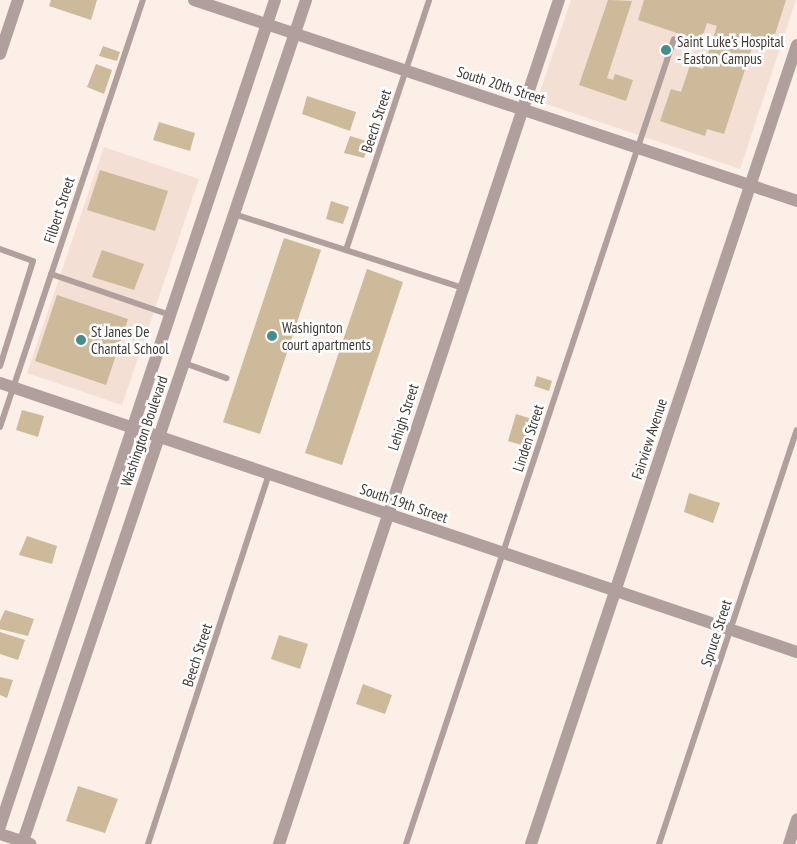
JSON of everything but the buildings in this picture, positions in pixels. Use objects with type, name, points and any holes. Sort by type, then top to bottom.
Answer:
[{"type":"street","points":[[0,54],[18,0]]},
{"type":"street","name":"South 20th Street","points":[[194,0],[797,202]]},
{"type":"street","name":"Washington Boulevard","points":[[0,826],[275,0]]},
{"type":"street","name":"Washington Boulevard","points":[[25,843],[306,0]]},
{"type":"street","name":"Lehigh Street","points":[[278,844],[559,0]]},
{"type":"street","name":"Fairview Avenue","points":[[531,844],[797,45]]},
{"type":"street","name":"South 19th Street","points":[[0,383],[797,652]]},
{"type":"street","points":[[789,844],[797,819]]},
{"type":"street","points":[[0,834],[25,843]]},
{"type":"lane","name":"Filbert Street","points":[[0,427],[142,0]]},
{"type":"lane","name":"Beech Street","points":[[346,250],[429,0]]},
{"type":"lane","name":"Linden Street","points":[[406,844],[674,39]]},
{"type":"lane","points":[[234,214],[463,288]]},
{"type":"lane","points":[[0,249],[33,261],[0,366]]},
{"type":"lane","points":[[51,274],[170,315]]},
{"type":"lane","points":[[184,363],[226,378]]},
{"type":"lane","name":"Spruce Street","points":[[659,844],[797,430]]},
{"type":"lane","name":"Beech Street","points":[[148,844],[269,474]]},
{"type":"shaded area","name":"Saint Luke's Hospital - Easton Campus","points":[[571,0],[796,0],[740,169],[537,101]]},
{"type":"shaded area","points":[[104,147],[199,179],[122,405],[27,373]]},
{"type":"place","name":"Saint Luke's Hospital - Easton Campus","points":[[666,50]]},
{"type":"place","name":"Washignton court apartments","points":[[272,336]]},
{"type":"place","name":"St Janes De Chantal School","points":[[81,340]]}]
